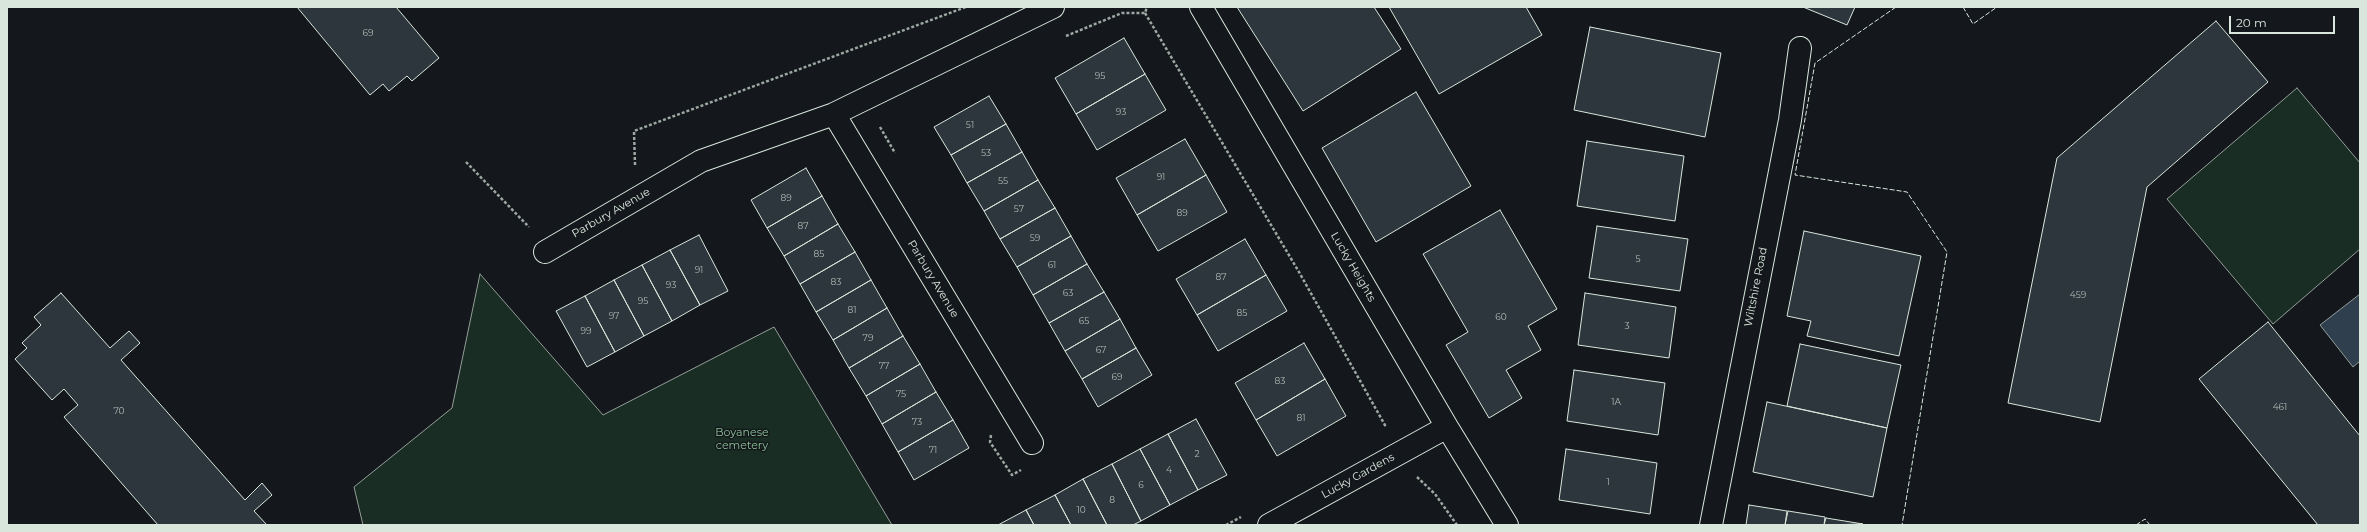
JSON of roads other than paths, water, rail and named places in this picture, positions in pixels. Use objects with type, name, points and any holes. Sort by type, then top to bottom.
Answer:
[{"type":"street","name":"Parbury Avenue","points":[[545,252],[701,161],[834,114],[1053,7]]},
{"type":"street","name":"Lucky Heights","points":[[1201,7],[1447,427],[1507,525]]},
{"type":"street","name":"Wiltshire Road","points":[[1711,525],[1790,120],[1800,48]]},
{"type":"street","name":"Parbury Avenue","points":[[834,114],[1032,443]]},
{"type":"street","name":"Lucky Gardens","points":[[1269,525],[1447,427]]},
{"type":"water","points":[[2360,294],[2360,361],[2353,367],[2320,325]]},
{"type":"park label","name":"Boyanese cemetery","points":[[742,439]]}]
